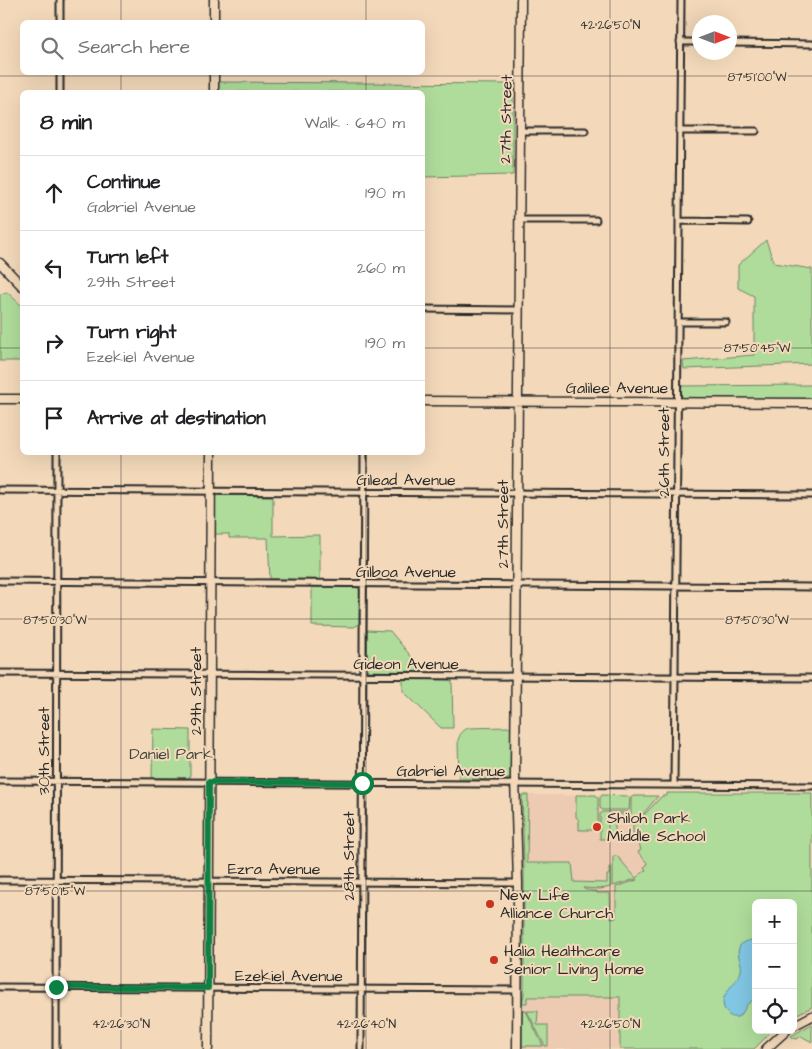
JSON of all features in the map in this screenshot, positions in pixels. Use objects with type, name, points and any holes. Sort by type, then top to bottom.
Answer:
[{"type":"street","points":[[60,0],[60,20]]},
{"type":"street","points":[[214,0],[214,20]]},
{"type":"street","name":"27th Street","points":[[516,1049],[518,884],[515,784],[521,0]]},
{"type":"street","name":"26th Street","points":[[674,785],[680,0]]},
{"type":"street","points":[[680,42],[692,42]]},
{"type":"street","points":[[737,43],[812,44]]},
{"type":"street","points":[[60,75],[60,90]]},
{"type":"street","points":[[214,75],[214,90]]},
{"type":"street","points":[[520,131],[585,131]]},
{"type":"street","points":[[679,131],[756,131]]},
{"type":"street","points":[[519,220],[596,220]]},
{"type":"street","points":[[679,221],[748,222]]},
{"type":"street","points":[[0,264],[20,284]]},
{"type":"street","points":[[425,309],[518,310]]},
{"type":"street","points":[[678,322],[726,322]]},
{"type":"street","points":[[0,399],[20,399]]},
{"type":"street","name":"Galilee Avenue","points":[[425,401],[812,403]]},
{"type":"street","name":"30th Street","points":[[56,1049],[57,455]]},
{"type":"street","name":"29th Street","points":[[208,1049],[211,455]]},
{"type":"street","name":"28th Street","points":[[361,1049],[364,455]]},
{"type":"street","name":"Gilead Avenue","points":[[0,490],[812,494]]},
{"type":"street","name":"Gilboa Avenue","points":[[0,582],[812,587]]},
{"type":"street","name":"Gideon Avenue","points":[[0,673],[812,678]]},
{"type":"street","name":"Gabriel Avenue","points":[[0,781],[812,786]]},
{"type":"street","name":"Ezra Avenue","points":[[0,880],[518,884]]},
{"type":"street","name":"Ezekiel Avenue","points":[[0,987],[517,990]]},
{"type":"street","points":[[797,1024],[812,1016]]},
{"type":"street","points":[[766,1049],[783,1034]]},
{"type":"shaded area","name":"Shiloh Park Middle School","points":[[528,795],[667,796],[667,885],[616,918],[610,919],[596,908],[596,891],[583,889],[573,883],[573,880],[527,863]]},
{"type":"shaded area","points":[[527,997],[620,997],[620,1049],[522,1049],[522,1003],[527,1003]]},
{"type":"green space","points":[[218,82],[513,84],[513,175],[425,177],[425,90],[218,90]]},
{"type":"green space","points":[[766,240],[774,263],[812,269],[812,364],[684,369],[683,361],[754,355],[754,296],[738,288],[738,265]]},
{"type":"green space","points":[[7,292],[20,304],[20,361],[0,361],[0,294]]},
{"type":"green space","points":[[812,385],[812,403],[677,403],[678,386]]},
{"type":"green space","points":[[217,495],[273,496],[273,536],[320,535],[320,580],[270,579],[268,538],[229,538],[229,534],[214,534],[214,499]]},
{"type":"green space","points":[[312,587],[357,587],[360,591],[359,624],[354,627],[312,626]]},
{"type":"green space","points":[[367,630],[390,631],[424,672],[370,671],[367,669]]},
{"type":"green space","points":[[403,679],[452,680],[453,728],[441,728],[403,691]]},
{"type":"green space","points":[[508,727],[511,729],[510,779],[459,779],[458,740],[460,734],[468,728]]},
{"type":"green space","name":"Daniel Park","points":[[153,729],[190,730],[190,778],[152,778]]},
{"type":"green space","points":[[667,793],[812,793],[812,1007],[797,1014],[797,899],[752,899],[752,1034],[769,1034],[754,1049],[620,1049],[620,997],[527,997],[527,1003],[522,1003],[524,994],[524,865],[522,795],[528,795],[527,863],[572,863],[574,882],[607,883],[609,867],[611,867],[611,887],[600,889],[583,888],[596,891],[597,893],[610,893],[611,919],[616,918],[616,887],[637,880],[613,886],[613,856],[617,856],[636,878],[646,870],[644,867],[648,864],[638,852],[641,850],[637,837],[633,838],[633,823],[628,823],[628,819],[623,819],[623,814],[615,814],[615,839],[600,839],[600,814],[603,812],[628,812],[628,814],[631,814],[631,798],[633,796],[658,796],[643,814],[645,814],[662,796],[667,796]]},
{"type":"green space","points":[[576,795],[596,795],[598,798],[598,830],[579,830],[579,820],[576,817]]},
{"type":"green space","points":[[602,795],[627,796],[630,798],[629,810],[603,810],[600,808],[600,798]]},
{"type":"green space","points":[[522,1011],[526,1011],[543,1046],[522,1046]]},
{"type":"green space","points":[[527,1011],[538,1011],[537,1025],[548,1025],[548,1046],[545,1046]]},
{"type":"green space","points":[[812,1024],[812,1042],[801,1036],[797,1039],[791,1036]]},
{"type":"water","points":[[752,940],[752,1001],[741,1015],[733,1017],[727,1013],[723,1001],[741,971],[738,951],[744,942]]},
{"type":"place","name":"Shiloh Park Middle School","points":[[597,827]]},
{"type":"place","name":"New Life Alliance Church","points":[[490,904]]},
{"type":"place","name":"Halia Healthcare Senior Living Home","points":[[494,960]]},
{"type":"route","points":[[56,987],[208,988],[209,782],[362,783]]}]
